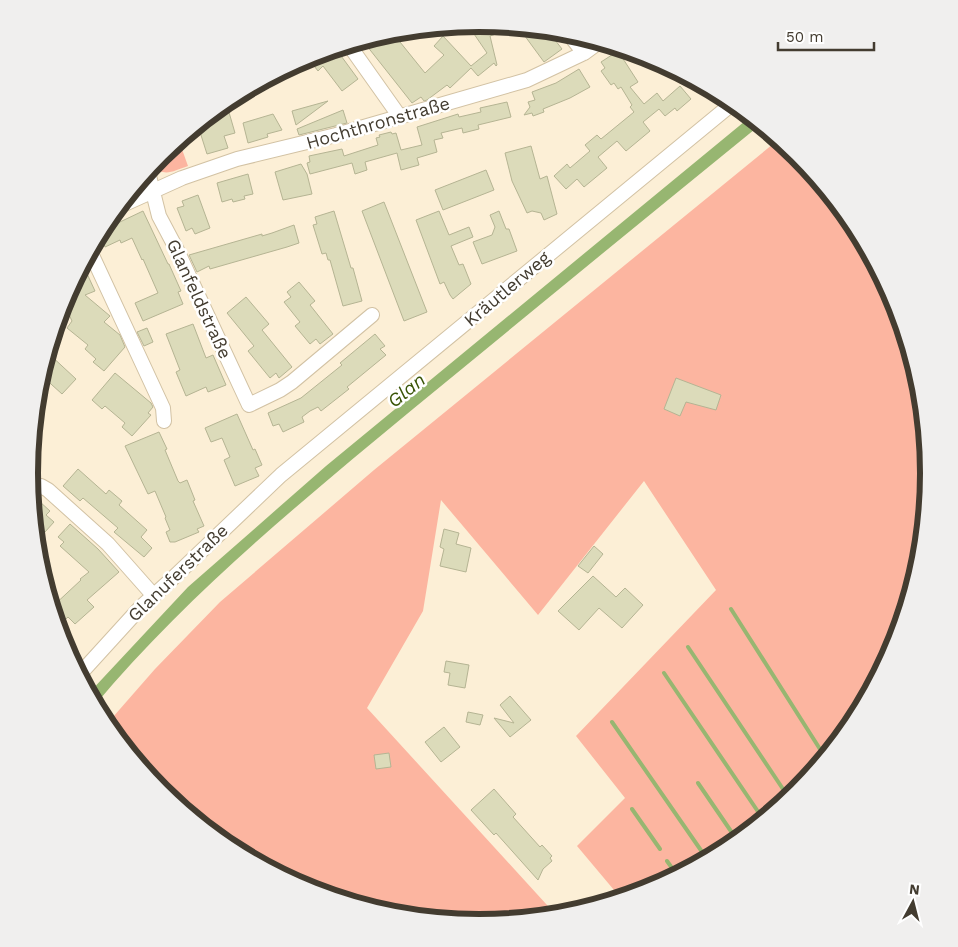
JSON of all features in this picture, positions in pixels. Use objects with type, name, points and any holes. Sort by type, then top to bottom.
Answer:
[{"type":"street","points":[[577,44],[584,53]]},
{"type":"street","name":"Hochthronstraße","points":[[152,192],[182,178],[237,159],[294,146],[527,80],[584,53],[591,48]]},
{"type":"street","points":[[353,51],[400,117]]},
{"type":"street","name":"Kräutlerweg","points":[[281,475],[726,109]]},
{"type":"street","name":"Glanfeldstraße","points":[[150,180],[159,216],[177,250],[249,405],[292,382],[372,315]]},
{"type":"street","points":[[133,200],[152,192]]},
{"type":"street","points":[[94,259],[163,408],[164,421]]},
{"type":"street","name":"Glanuferstraße","points":[[84,670],[140,608],[281,475]]},
{"type":"street","points":[[38,487],[40,486],[48,490],[108,544],[154,596]]},
{"type":"shaded area","points":[[744,122],[754,130],[413,409],[288,514],[168,625],[100,699],[94,688],[188,587],[326,466]]},
{"type":"shaded area","points":[[773,144],[811,183],[829,205],[846,228],[875,278],[897,332],[912,387],[919,445],[920,474],[919,502],[912,560],[897,615],[875,669],[846,719],[811,764],[770,805],[747,823],[724,840],[674,869],[616,892],[577,846],[625,798],[576,736],[716,590],[644,481],[538,615],[441,500],[423,611],[367,708],[550,909],[508,914],[450,914],[393,906],[337,891],[310,881],[258,855],[234,840],[188,805],[147,764],[112,718],[155,669],[220,602],[374,470]]},
{"type":"shaded area","points":[[182,148],[188,166],[174,171],[159,171]]},
{"type":"building","points":[[473,32],[496,34],[490,36],[497,65],[494,63],[478,76],[471,68],[450,88],[447,85],[427,100],[424,101],[421,97],[412,103],[368,47],[403,39],[400,42],[425,73],[444,55],[434,46],[443,36],[471,66],[487,53]]},
{"type":"building","points":[[524,35],[554,39],[562,49],[544,62]]},
{"type":"building","points":[[614,54],[621,56],[638,82],[630,87],[644,104],[657,93],[663,101],[680,86],[691,99],[677,111],[675,108],[665,116],[659,109],[643,122],[650,131],[626,151],[617,141],[598,157],[607,168],[584,187],[577,179],[566,189],[554,176],[567,164],[570,168],[590,151],[585,145],[597,135],[601,139],[634,112],[621,87],[618,89],[614,83],[611,85],[601,71],[605,68],[601,62]]},
{"type":"building","points":[[340,55],[358,79],[342,91],[323,66],[318,71],[313,65]]},
{"type":"building","points":[[579,69],[590,87],[543,109],[544,112],[533,116],[532,113],[524,115],[530,107],[528,102],[535,100],[532,92],[556,83]]},
{"type":"building","points":[[328,101],[296,125],[292,111]]},
{"type":"building","points":[[507,102],[511,117],[478,125],[479,129],[463,133],[462,128],[441,133],[443,138],[434,140],[437,152],[417,158],[419,165],[401,170],[397,153],[365,162],[367,170],[355,174],[352,163],[310,174],[307,163],[310,162],[309,156],[342,149],[344,156],[378,145],[376,138],[380,137],[379,135],[391,132],[392,134],[396,133],[401,150],[422,145],[417,127],[458,114],[459,117],[481,112],[480,108]]},
{"type":"building","points":[[343,110],[347,123],[299,135],[297,129]]},
{"type":"building","points":[[229,111],[235,133],[224,136],[228,148],[207,154],[200,132]]},
{"type":"building","points":[[273,114],[282,130],[267,134],[268,137],[248,143],[243,123]]},
{"type":"building","points":[[531,146],[540,179],[547,176],[557,214],[544,220],[541,213],[532,211],[527,213],[512,181],[505,153]]},
{"type":"building","points":[[301,164],[307,174],[312,194],[283,200],[275,172]]},
{"type":"building","points":[[486,170],[494,190],[443,210],[435,190]]},
{"type":"building","points":[[248,174],[253,194],[244,196],[245,199],[233,202],[232,199],[222,202],[217,183]]},
{"type":"building","points":[[198,195],[210,228],[195,234],[192,228],[186,231],[177,208],[184,206],[182,201]]},
{"type":"building","points":[[384,202],[427,312],[404,321],[362,211]]},
{"type":"building","points":[[143,211],[181,291],[178,292],[183,304],[143,321],[135,303],[158,293],[132,238],[121,243],[120,240],[105,247],[103,243],[115,225]]},
{"type":"building","points":[[334,211],[362,301],[343,306],[330,260],[328,260],[326,253],[322,254],[313,225],[317,224],[315,217]]},
{"type":"building","points":[[439,211],[449,235],[469,227],[473,237],[451,246],[459,265],[463,264],[471,284],[453,299],[444,282],[440,284],[416,220]]},
{"type":"building","points":[[499,211],[506,229],[509,229],[517,251],[482,264],[473,242],[492,235],[495,227],[490,215]]},
{"type":"building","points":[[294,225],[299,243],[210,269],[209,266],[197,272],[189,255],[262,234],[262,236]]},
{"type":"building","points":[[86,272],[95,291],[85,295],[110,316],[104,322],[120,335],[125,347],[104,371],[93,362],[96,359],[85,349],[88,345],[67,328],[72,321],[68,314]]},
{"type":"building","points":[[299,282],[315,301],[310,305],[333,334],[320,344],[316,339],[310,344],[295,326],[300,322],[284,302],[291,297],[287,292]]},
{"type":"building","points":[[246,297],[269,324],[262,330],[292,367],[279,378],[276,373],[270,378],[248,351],[254,346],[227,313]]},
{"type":"building","points":[[193,324],[206,358],[213,355],[226,385],[208,392],[206,387],[186,396],[176,372],[180,370],[166,334]]},
{"type":"building","points":[[147,328],[153,342],[144,346],[137,332]]},
{"type":"building","points":[[375,334],[385,346],[380,349],[386,355],[347,387],[349,389],[321,411],[318,407],[310,411],[302,417],[304,422],[283,432],[279,424],[273,426],[268,413],[301,398],[342,365],[340,363]]},
{"type":"building","points":[[53,358],[76,379],[62,394],[48,381]]},
{"type":"building","points":[[115,373],[151,403],[153,407],[148,413],[151,415],[132,436],[122,427],[125,423],[105,406],[102,409],[92,400]]},
{"type":"building","points":[[676,378],[721,395],[716,410],[686,402],[680,416],[664,409]]},
{"type":"building","points":[[237,414],[262,465],[255,468],[259,476],[235,486],[224,460],[230,457],[222,438],[211,442],[205,428]]},
{"type":"building","points":[[159,432],[178,481],[180,483],[187,480],[195,500],[193,501],[204,526],[197,529],[199,532],[175,542],[170,542],[166,532],[170,530],[155,491],[148,494],[125,446]]},
{"type":"building","points":[[78,469],[106,494],[109,490],[122,501],[119,505],[147,530],[141,537],[152,548],[144,557],[114,532],[118,528],[83,498],[80,501],[63,486]]},
{"type":"building","points":[[39,501],[50,511],[46,515],[54,522],[43,535],[42,531]]},
{"type":"building","points":[[70,524],[98,549],[119,572],[87,600],[94,607],[75,624],[68,617],[64,621],[57,602],[89,572],[60,546],[64,542],[58,537]]},
{"type":"building","points":[[444,529],[459,533],[456,544],[471,548],[466,572],[440,566],[444,549],[440,547]]},
{"type":"building","points":[[594,546],[603,554],[588,573],[578,566]]},
{"type":"building","points":[[593,576],[616,597],[625,588],[643,605],[622,628],[599,608],[579,630],[558,611]]},
{"type":"building","points":[[446,661],[469,665],[465,688],[448,685],[450,673],[444,672]]},
{"type":"building","points":[[510,696],[531,720],[510,737],[494,718],[514,723],[500,705]]},
{"type":"building","points":[[468,712],[483,715],[480,725],[466,722]]},
{"type":"building","points":[[444,727],[460,747],[441,762],[425,742]]},
{"type":"building","points":[[389,753],[391,767],[376,769],[374,755]]},
{"type":"building","points":[[494,789],[516,814],[513,817],[540,847],[542,845],[552,856],[550,858],[552,861],[543,869],[538,880],[496,833],[494,835],[471,810]]},
{"type":"waterway","points":[[731,609],[821,751]]},
{"type":"waterway","points":[[688,647],[784,791]]},
{"type":"waterway","points":[[664,673],[759,813]]},
{"type":"waterway","points":[[612,722],[703,853]]},
{"type":"waterway","points":[[698,783],[733,834]]},
{"type":"waterway","points":[[632,809],[660,849]]},
{"type":"waterway","points":[[667,861],[673,869]]},
{"type":"water label","name":"Glan","points":[[406,390]]}]
